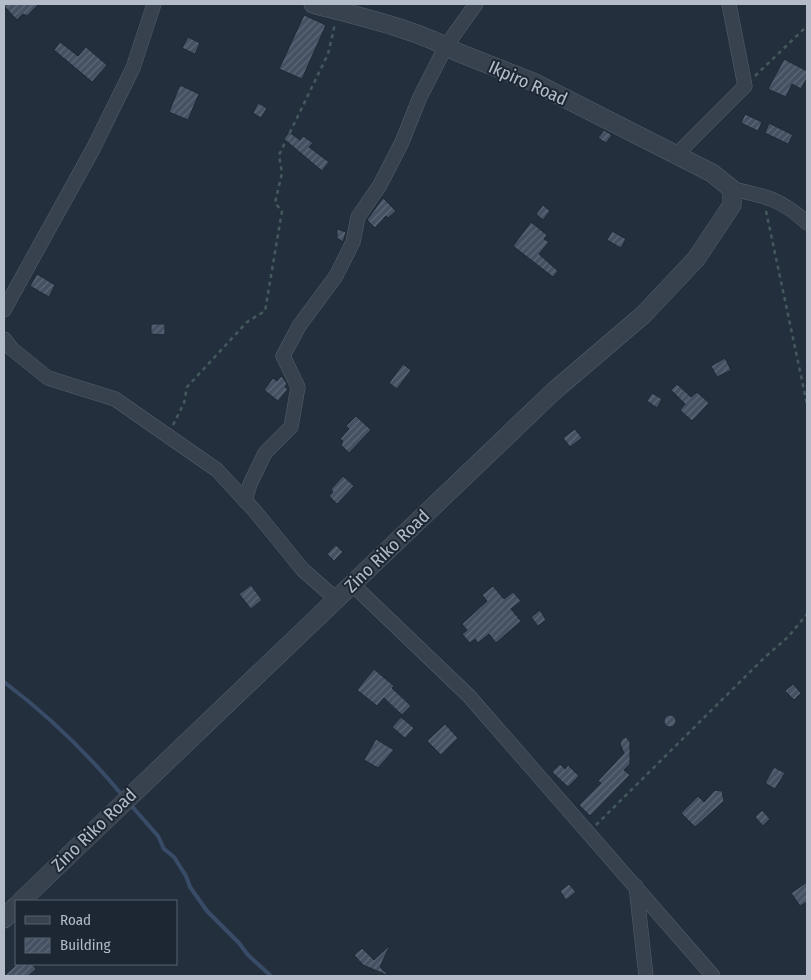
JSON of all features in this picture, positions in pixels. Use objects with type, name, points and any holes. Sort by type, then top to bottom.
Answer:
[{"type":"street","points":[[4,310],[93,149],[134,68],[154,4]]},
{"type":"street","name":"Ikpiro Road","points":[[313,4],[446,46],[456,52],[533,82],[712,173],[732,189]]},
{"type":"street","points":[[245,500],[250,484],[265,453],[291,427],[298,387],[283,356],[298,326],[336,276],[353,242],[358,218],[380,185],[402,142],[420,97],[446,46],[476,4]]},
{"type":"street","points":[[676,155],[745,86],[729,4]]},
{"type":"street","points":[[732,189],[770,197],[790,207],[807,223]]},
{"type":"street","name":"Zino Riko Road","points":[[22,900],[554,391],[643,315],[696,259],[718,228],[732,205],[732,189]]},
{"type":"street","points":[[4,339],[48,378],[115,399],[168,434],[217,470],[245,500],[303,570],[336,599]]},
{"type":"street","points":[[352,584],[469,696],[713,976]]},
{"type":"street","points":[[636,886],[646,976]]},
{"type":"street","points":[[4,919],[15,907]]},
{"type":"path","points":[[168,434],[184,403],[187,387],[247,322],[265,311],[282,211],[275,203],[282,174],[279,155],[328,54],[338,11]]},
{"type":"path","points":[[745,86],[807,26]]},
{"type":"path","points":[[770,197],[766,209],[807,404]]},
{"type":"path","points":[[588,833],[764,658],[788,637],[807,614]]},
{"type":"building","points":[[4,4],[39,4],[27,16],[23,14],[17,20]]},
{"type":"building","points":[[304,15],[326,25],[302,79],[279,69]]},
{"type":"building","points":[[188,37],[200,43],[195,54],[182,48]]},
{"type":"building","points":[[60,42],[78,56],[86,47],[107,65],[92,82],[54,50]]},
{"type":"building","points":[[784,59],[807,71],[807,78],[801,89],[792,84],[786,97],[768,89]]},
{"type":"building","points":[[180,85],[199,94],[188,120],[169,112]]},
{"type":"building","points":[[258,103],[267,108],[261,118],[253,113]]},
{"type":"building","points":[[745,114],[762,122],[758,131],[741,123]]},
{"type":"building","points":[[769,123],[793,135],[788,144],[765,133]]},
{"type":"building","points":[[604,130],[612,135],[606,143],[598,138]]},
{"type":"building","points":[[289,132],[300,140],[303,136],[313,143],[309,147],[329,162],[322,171],[284,139]]},
{"type":"building","points":[[383,198],[396,211],[388,218],[386,216],[375,228],[367,220]]},
{"type":"building","points":[[543,205],[550,211],[543,220],[536,214]]},
{"type":"building","points":[[531,222],[547,235],[544,239],[549,242],[539,254],[558,271],[553,277],[513,246]]},
{"type":"building","points":[[337,229],[346,232],[343,242],[337,238]]},
{"type":"building","points":[[612,231],[626,239],[621,248],[607,240]]},
{"type":"building","points":[[37,274],[55,285],[49,297],[30,286]]},
{"type":"building","points":[[151,324],[165,324],[165,335],[151,334]]},
{"type":"building","points":[[725,358],[731,370],[717,377],[711,366]]},
{"type":"building","points":[[403,364],[411,370],[397,389],[389,383]]},
{"type":"building","points":[[281,376],[287,384],[285,387],[288,389],[278,401],[264,390],[273,378],[277,381]]},
{"type":"building","points":[[677,384],[691,397],[697,392],[709,403],[692,421],[680,410],[685,404],[671,390]]},
{"type":"building","points":[[652,393],[662,399],[657,408],[647,401]]},
{"type":"building","points":[[356,416],[371,430],[349,453],[341,445],[343,441],[340,439],[349,429],[346,426]]},
{"type":"building","points":[[575,429],[582,438],[570,447],[563,438]]},
{"type":"building","points":[[343,476],[354,486],[337,504],[329,496],[333,492],[331,489]]},
{"type":"building","points":[[336,545],[343,552],[334,561],[327,554]]},
{"type":"building","points":[[251,585],[262,600],[251,609],[239,594]]},
{"type":"building","points":[[493,586],[504,599],[513,592],[521,601],[511,609],[521,621],[496,643],[489,634],[478,643],[475,639],[470,643],[462,634],[467,630],[462,624],[487,601],[482,595]]},
{"type":"building","points":[[540,610],[546,620],[538,626],[531,617]]},
{"type":"building","points":[[374,669],[394,686],[392,688],[411,706],[402,715],[384,698],[377,706],[357,690]]},
{"type":"building","points":[[793,684],[801,693],[794,700],[785,691]]},
{"type":"building","points":[[670,715],[676,721],[670,727],[664,721]]},
{"type":"building","points":[[401,717],[414,728],[405,738],[392,727]]},
{"type":"building","points":[[445,724],[458,738],[441,755],[427,741]]},
{"type":"building","points":[[626,737],[630,742],[630,764],[624,770],[630,775],[590,816],[579,805],[601,783],[598,781],[624,753],[620,744],[622,739]]},
{"type":"building","points":[[376,739],[394,750],[378,768],[364,760]]},
{"type":"building","points":[[560,764],[565,769],[568,765],[579,776],[568,787],[552,772]]},
{"type":"building","points":[[774,767],[785,773],[775,789],[765,783]]},
{"type":"building","points":[[715,790],[722,791],[724,801],[695,827],[681,813],[698,796],[704,802]]},
{"type":"building","points":[[762,810],[770,819],[763,826],[755,817]]},
{"type":"building","points":[[807,882],[807,902],[800,906],[791,893]]},
{"type":"building","points":[[569,884],[576,892],[566,900],[560,891]]},
{"type":"building","points":[[390,945],[380,967],[389,976],[363,965],[354,955],[362,948],[374,960]]},
{"type":"building","points":[[16,965],[33,965],[36,969],[28,976],[4,976]]},
{"type":"waterway","points":[[4,682],[66,735],[123,796]]},
{"type":"waterway","points":[[129,803],[158,836],[164,849],[174,857],[186,876],[190,887],[207,911],[239,943],[248,955],[271,976]]}]
